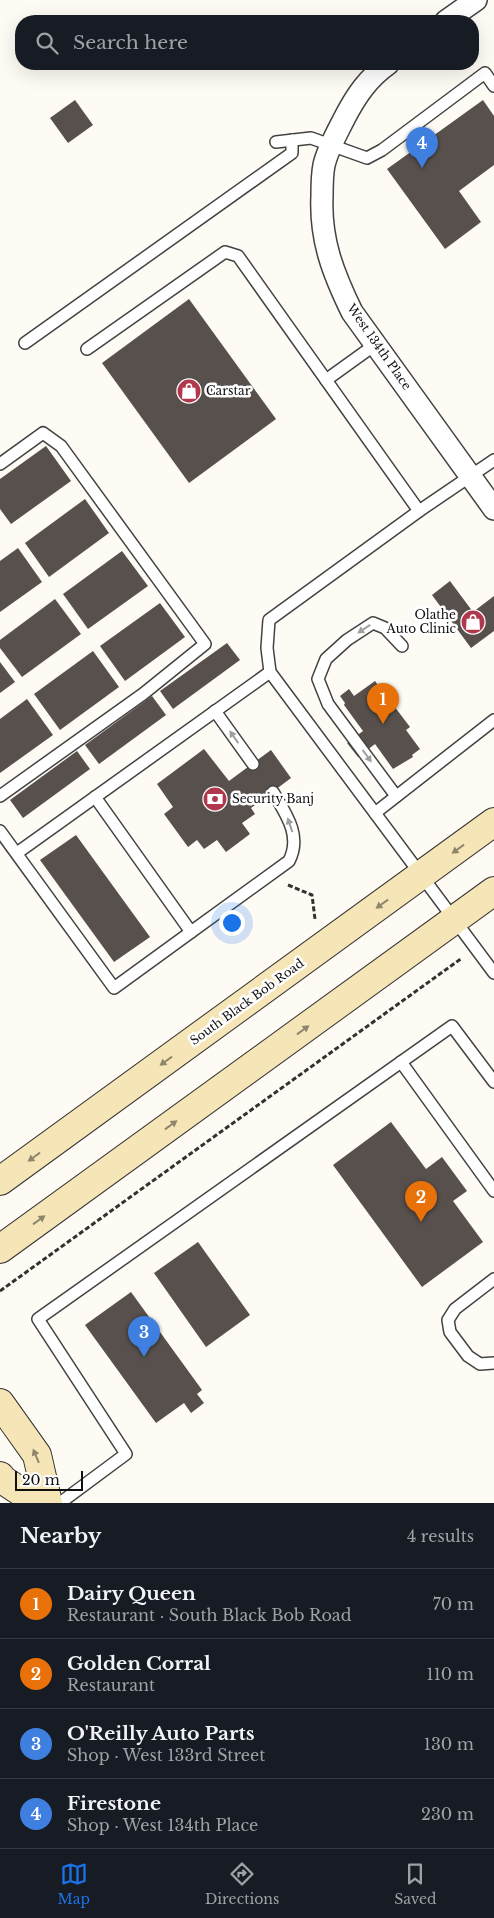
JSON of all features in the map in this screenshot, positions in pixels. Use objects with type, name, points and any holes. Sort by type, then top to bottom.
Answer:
[{"type":"main road","name":"South Black Bob Road","points":[[1,1179],[494,822]]},
{"type":"main road","points":[[0,1249],[494,892]]},
{"type":"main road","points":[[0,1403],[37,1454],[48,1503]]},
{"type":"main road","points":[[0,1476],[3,1480],[38,1503]]},
{"type":"street","points":[[455,15],[476,0]]},
{"type":"street","name":"West 134th Place","points":[[380,70],[357,94],[330,146],[324,166],[321,219],[328,255],[338,283],[352,312],[494,510]]},
{"type":"lane","points":[[276,142],[311,138],[367,158],[382,150],[484,73],[494,86]]},
{"type":"lane","points":[[25,343],[292,153],[292,140]]},
{"type":"lane","points":[[87,349],[225,252],[238,256],[420,511]]},
{"type":"lane","points":[[326,380],[376,344]]},
{"type":"lane","points":[[0,464],[43,433],[61,446],[205,644],[143,694],[0,796]]},
{"type":"lane","points":[[494,460],[269,620],[267,648],[270,672],[494,973]]},
{"type":"lane","points":[[396,796],[328,704],[318,679],[326,659],[347,640],[373,623],[386,628],[402,646]]},
{"type":"lane","points":[[16,853],[270,672]]},
{"type":"lane","points":[[215,711],[253,764]]},
{"type":"lane","points":[[375,813],[494,720]]},
{"type":"lane","points":[[0,831],[114,988],[289,861],[294,852],[294,837],[290,820],[273,792]]},
{"type":"lane","points":[[95,797],[191,932]]},
{"type":"lane","points":[[60,1503],[126,1454],[38,1320],[452,1026],[494,1082]]},
{"type":"lane","points":[[401,1062],[494,1191]]},
{"type":"lane","points":[[494,1279],[455,1309],[448,1320],[450,1332],[468,1356],[480,1364],[494,1362]]},
{"type":"path","points":[[288,884],[312,895],[315,919]]},
{"type":"path","points":[[0,1291],[454,963]]},
{"type":"building","points":[[75,100],[93,125],[68,143],[50,118]]},
{"type":"building","points":[[483,100],[494,116],[494,165],[459,191],[481,222],[445,249],[387,169]]},
{"type":"building","name":"Carstar","points":[[189,299],[276,419],[189,483],[102,363]]},
{"type":"building","points":[[46,446],[71,481],[11,524],[0,509],[0,479]]},
{"type":"building","points":[[85,499],[109,533],[49,577],[25,543]]},
{"type":"building","points":[[18,548],[42,582],[0,612],[0,561]]},
{"type":"building","points":[[122,551],[148,586],[88,629],[63,594]]},
{"type":"building","name":"Olathe Auto Clinic","points":[[450,581],[473,612],[494,596],[494,631],[471,648],[432,595]]},
{"type":"building","points":[[55,599],[81,634],[22,677],[0,648],[0,640]]},
{"type":"building","points":[[160,603],[185,637],[125,681],[100,646]]},
{"type":"building","points":[[227,643],[240,660],[173,709],[160,691]]},
{"type":"building","points":[[93,651],[119,687],[60,730],[34,694]]},
{"type":"building","points":[[0,662],[15,682],[0,693]]},
{"type":"building","points":[[375,681],[410,727],[406,730],[420,749],[412,755],[413,757],[393,769],[375,744],[358,757],[347,743],[363,731],[344,705],[345,703],[340,696],[349,689],[354,696]]},
{"type":"building","points":[[152,696],[166,715],[99,764],[85,745]]},
{"type":"building","points":[[27,699],[53,735],[0,773],[0,719]]},
{"type":"building","name":"Security Banj","points":[[204,749],[229,781],[271,750],[291,778],[251,808],[255,814],[242,823],[250,834],[226,852],[217,840],[204,849],[197,840],[188,847],[164,814],[173,807],[157,784]]},
{"type":"building","points":[[77,751],[90,769],[23,818],[10,800]]},
{"type":"building","points":[[76,835],[150,937],[114,962],[40,860]]},
{"type":"building","points":[[391,1122],[426,1169],[442,1157],[467,1191],[453,1201],[483,1242],[422,1287],[333,1165]]},
{"type":"building","points":[[198,1242],[250,1315],[206,1347],[154,1273]]},
{"type":"building","points":[[131,1292],[202,1390],[197,1394],[204,1403],[191,1413],[184,1403],[156,1423],[85,1325]]},
{"type":"place","name":"Firestone","points":[[422,168]]},
{"type":"place","name":"Carstar","points":[[189,391]]},
{"type":"place","name":"Olathe Auto Clinic","points":[[473,622]]},
{"type":"place","name":"Dairy Queen","points":[[383,724]]},
{"type":"place","name":"Security Banj","points":[[215,799]]},
{"type":"place","name":"Golden Corral","points":[[421,1222]]},
{"type":"place","name":"O'Reilly Auto Parts","points":[[144,1357]]}]
